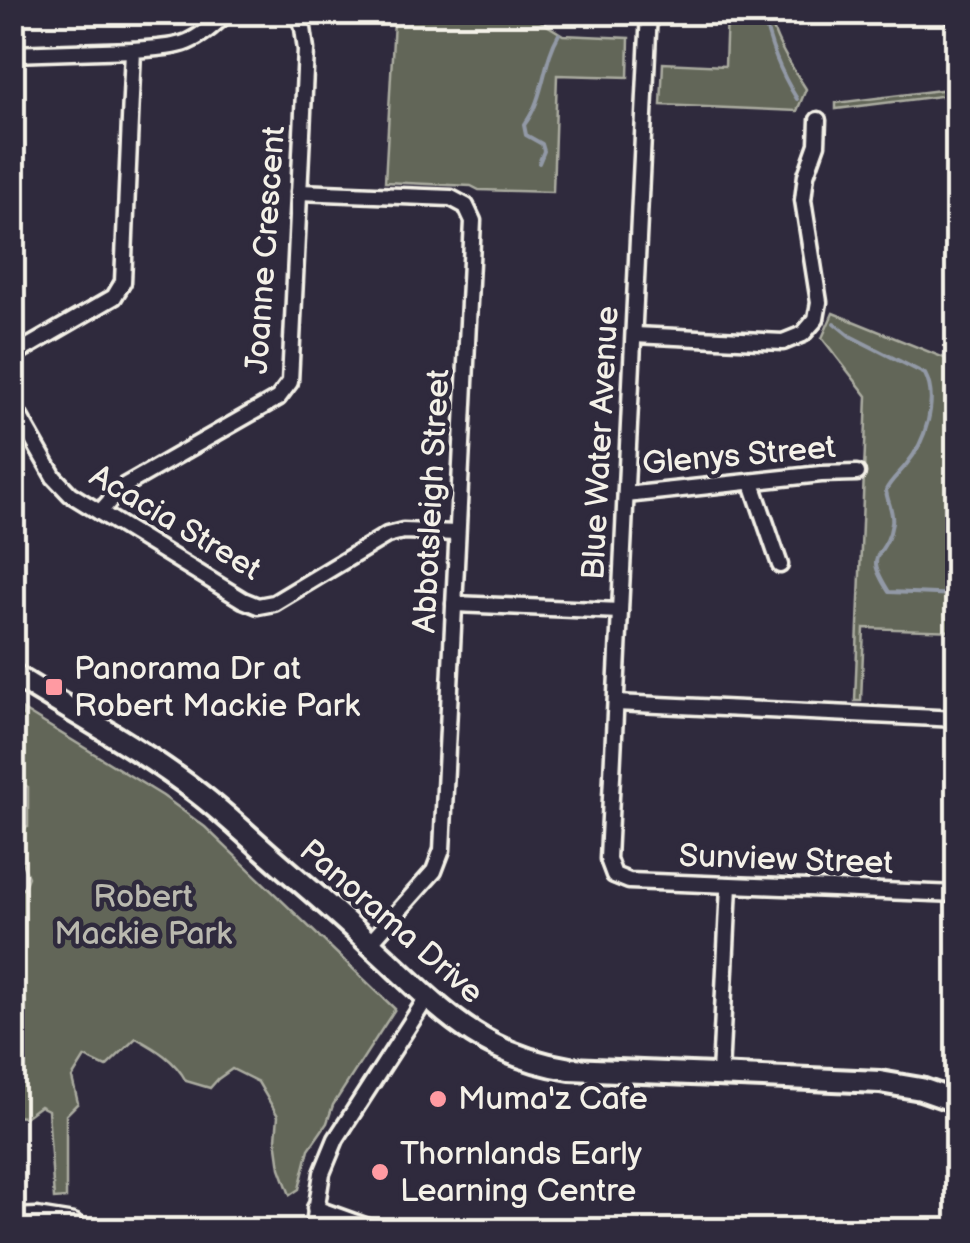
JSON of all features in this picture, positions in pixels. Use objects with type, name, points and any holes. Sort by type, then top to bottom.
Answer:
[{"type":"street","points":[[12,54],[172,47],[192,42],[228,12]]},
{"type":"street","name":"Joanne Crescent","points":[[100,512],[122,487],[278,398],[290,382],[306,50],[297,12]]},
{"type":"street","name":"Blue Water Avenue","points":[[614,875],[608,860],[649,12]]},
{"type":"street","points":[[949,12],[958,24]]},
{"type":"street","points":[[12,356],[114,297],[124,282],[134,50]]},
{"type":"street","points":[[634,334],[783,342],[803,334],[816,319],[819,302],[804,200],[806,175],[818,144],[818,120]]},
{"type":"street","name":"Abbotsleigh Street","points":[[299,192],[451,198],[466,206],[473,221],[440,861],[370,943]]},
{"type":"street","name":"Acacia Street","points":[[12,403],[54,477],[70,494],[258,606],[274,604],[387,535],[457,533]]},
{"type":"street","name":"Glenys Street","points":[[626,494],[856,473]]},
{"type":"street","points":[[752,483],[780,565]]},
{"type":"street","points":[[454,604],[620,611]]},
{"type":"street","name":"Panorama Drive","points":[[12,674],[201,794],[370,943],[426,998],[476,1036],[505,1052],[570,1069],[880,1082],[921,1089],[958,1102]]},
{"type":"street","points":[[616,703],[958,718]]},
{"type":"street","name":"Sunview Street","points":[[614,875],[629,881],[958,894]]},
{"type":"street","points":[[720,1076],[729,885]]},
{"type":"street","points":[[312,1230],[322,1173],[336,1138],[426,998]]},
{"type":"street","points":[[314,1208],[376,1230]]},
{"type":"street","points":[[12,1217],[37,1216],[74,1222]]},
{"type":"green space","points":[[417,12],[527,13],[563,35],[629,38],[628,77],[557,75],[553,192],[385,182],[394,21]]},
{"type":"green space","points":[[727,13],[769,13],[779,43],[806,89],[797,111],[661,105],[663,63],[725,66]]},
{"type":"green space","points":[[957,88],[957,94],[836,109],[836,103]]},
{"type":"green space","points":[[833,313],[957,363],[957,631],[864,628],[861,701],[855,701],[867,396],[822,338]]},
{"type":"green space","name":"Robert Mackie Park","points":[[23,710],[163,796],[205,827],[395,1009],[333,1105],[327,1123],[309,1149],[299,1189],[290,1195],[280,1168],[278,1116],[258,1082],[232,1069],[210,1088],[186,1081],[171,1061],[136,1038],[106,1067],[85,1057],[72,1078],[78,1103],[66,1115],[66,1198],[54,1199],[48,1110],[40,1106],[25,1117],[13,1116],[13,884],[23,889],[28,877],[13,840],[13,830],[28,827],[28,787],[13,779],[12,713],[23,716]]},
{"type":"waterway","points":[[763,12],[776,57],[797,99]]},
{"type":"waterway","points":[[539,163],[544,151],[542,144],[526,135],[524,125],[536,103],[559,34]]},
{"type":"waterway","points":[[834,323],[850,336],[925,374],[929,384],[930,408],[924,433],[913,456],[886,490],[892,519],[876,561],[881,578],[889,592],[958,595]]},
{"type":"place","name":"Panorama Dr at Robert Mackie Park","points":[[54,687]]},
{"type":"place","name":"Muma'z Cafe","points":[[438,1099]]},
{"type":"place","name":"Thornlands Early Learning Centre","points":[[380,1172]]}]
